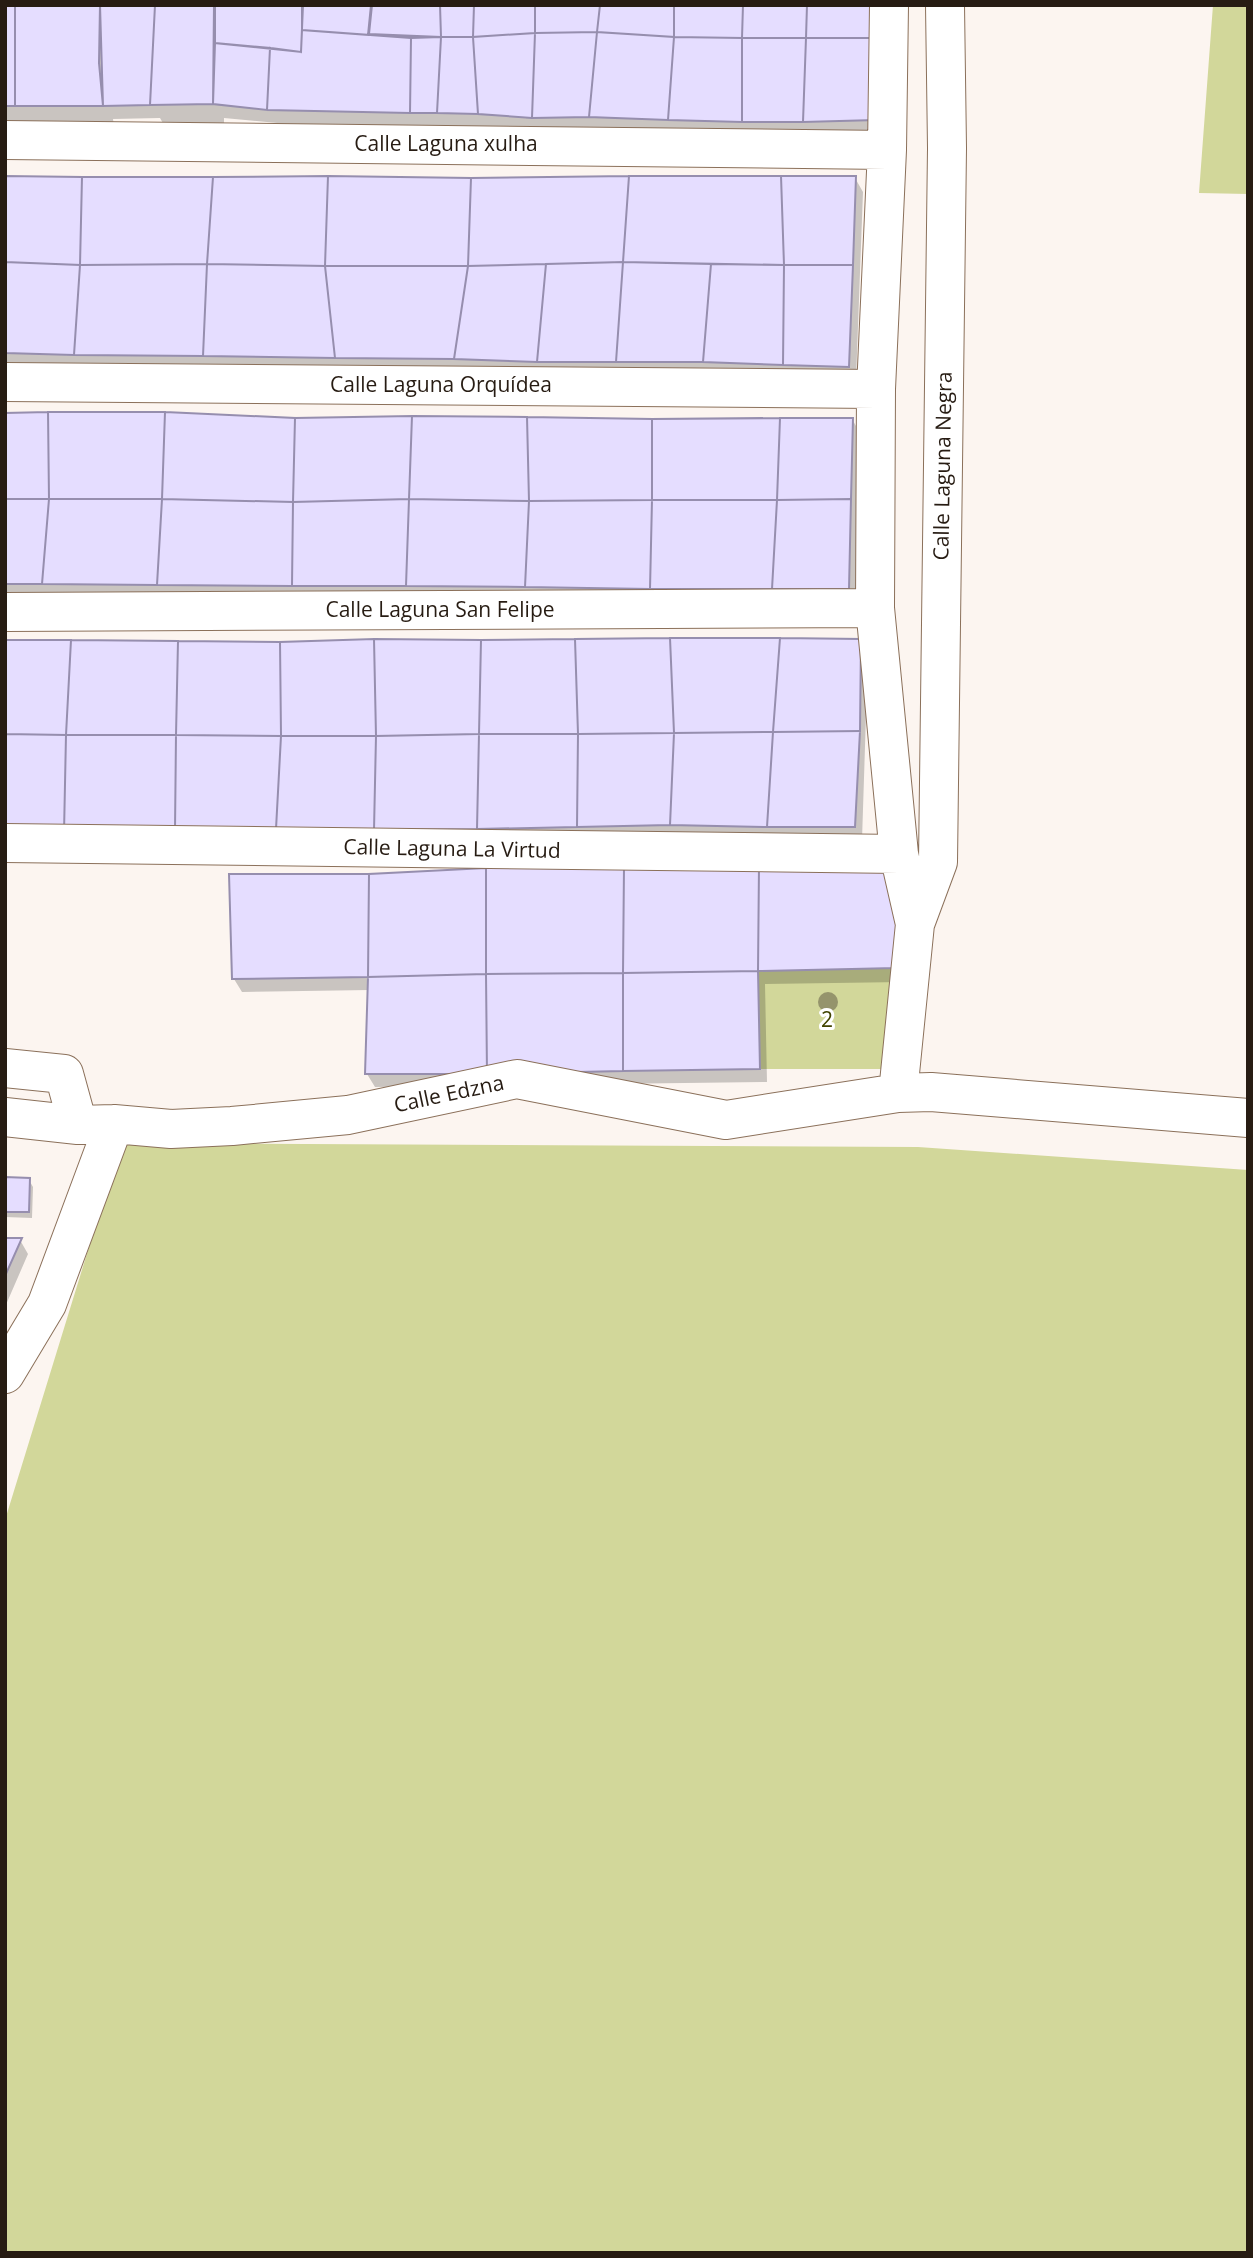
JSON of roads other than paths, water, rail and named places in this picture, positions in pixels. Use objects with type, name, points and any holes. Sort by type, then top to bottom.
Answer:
[{"type":"street","name":"Calle Laguna Negra","points":[[889,5],[887,150],[876,389],[875,608],[899,854],[915,924]]},
{"type":"street","name":"Calle Laguna Negra","points":[[898,1093],[915,924],[938,862],[947,148],[945,5]]},
{"type":"street","name":"Calle Laguna xulha","points":[[5,140],[887,150]]},
{"type":"street","name":"Calle Laguna Orquídea","points":[[5,382],[876,389]]},
{"type":"street","name":"Calle Laguna San Felipe","points":[[5,612],[875,608]]},
{"type":"street","name":"Calle Laguna La Virtud","points":[[5,843],[899,854]]},
{"type":"street","points":[[5,1068],[64,1074],[96,1124],[47,1304],[6,1371]]},
{"type":"street","name":"Calle Edzna","points":[[5,1117],[171,1129],[348,1115],[517,1079],[726,1120],[898,1093],[978,1095],[1248,1118]]},
{"type":"park label","name":"2","points":[[827,1020]]}]
